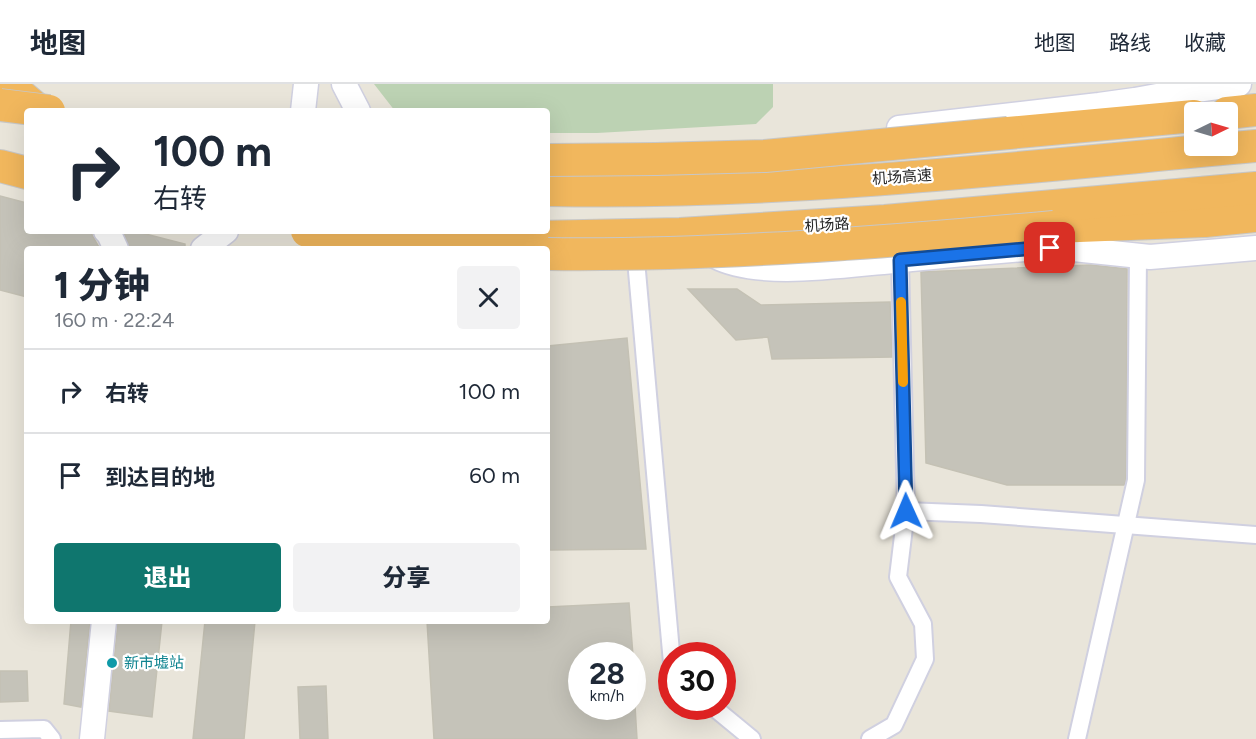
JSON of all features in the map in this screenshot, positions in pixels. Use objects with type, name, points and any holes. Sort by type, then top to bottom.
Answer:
[{"type":"highway","points":[[2,84],[35,108]]},
{"type":"highway","points":[[0,104],[24,110]]},
{"type":"highway","points":[[0,104],[28,108]]},
{"type":"highway","points":[[1238,112],[1256,110]]},
{"type":"highway","points":[[550,160],[765,156],[1184,117]]},
{"type":"highway","points":[[0,118],[24,123]]},
{"type":"highway","points":[[1238,142],[1256,141]]},
{"type":"highway","points":[[550,182],[690,182],[745,179],[1184,146]]},
{"type":"highway","name":"机场高速","points":[[550,190],[636,190],[784,184],[982,171],[1256,146]]},
{"type":"highway","points":[[550,223],[683,223],[844,216],[1256,181]]},
{"type":"highway","name":"机场路","points":[[462,234],[528,237],[680,234],[885,221],[1256,188]]},
{"type":"highway","points":[[550,254],[753,250],[1054,227],[1204,221],[1256,216]]},
{"type":"highway","points":[[326,234],[410,246]]},
{"type":"main road","points":[[303,108],[306,84]]},
{"type":"main road","points":[[320,108],[322,84]]},
{"type":"main road","points":[[344,84],[356,108]]},
{"type":"main road","points":[[745,179],[767,162],[794,147],[829,135],[1099,105],[1239,84]]},
{"type":"main road","points":[[207,246],[222,234]]},
{"type":"main road","points":[[680,234],[696,246],[719,258],[758,268],[824,267],[1036,248],[1064,248],[1150,257],[1256,248]]},
{"type":"main road","points":[[92,739],[105,624]]},
{"type":"main road","points":[[99,739],[111,624]]},
{"type":"street","points":[[634,236],[670,642]]},
{"type":"street","points":[[1077,739],[1136,480],[1138,256]]},
{"type":"street","points":[[870,739],[894,725],[925,659],[923,624],[898,577],[906,511],[900,260]]},
{"type":"street","points":[[906,511],[981,514],[1256,535]]},
{"type":"street","points":[[729,720],[752,739]]},
{"type":"street","points":[[0,730],[44,729],[52,739]]},
{"type":"green space","points":[[374,84],[773,84],[773,107],[756,124],[597,133],[550,133],[550,108],[393,108]]},
{"type":"building","points":[[0,196],[24,202],[24,234],[92,234],[98,246],[24,246],[24,296],[0,290]]},
{"type":"building","points":[[124,234],[146,234],[185,244],[185,246],[129,246]]},
{"type":"building","points":[[1091,265],[1127,269],[1126,479],[1124,485],[1007,485],[926,463],[921,272]]},
{"type":"building","points":[[688,289],[737,289],[761,305],[890,302],[892,357],[772,359],[768,337],[736,340]]},
{"type":"building","points":[[627,338],[646,549],[550,550],[550,346]]},
{"type":"building","points":[[629,603],[632,642],[568,642],[568,720],[636,720],[637,739],[434,739],[427,624],[550,624],[550,607]]},
{"type":"building","points":[[71,624],[90,624],[81,707],[64,704]]},
{"type":"building","points":[[118,624],[162,624],[152,717],[109,711]]},
{"type":"building","points":[[205,624],[255,624],[244,739],[193,739]]},
{"type":"building","points":[[0,671],[27,671],[28,701],[0,702]]},
{"type":"building","points":[[326,686],[328,739],[300,739],[298,687]]},
{"type":"slow traffic","points":[[901,302],[903,382]]},
{"type":"place","name":"新市墟站","points":[[112,663]]},
{"type":"route","points":[[906,511],[900,260],[1050,248]]}]
